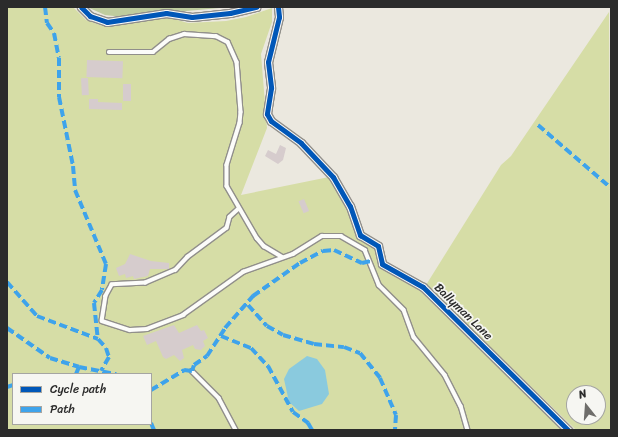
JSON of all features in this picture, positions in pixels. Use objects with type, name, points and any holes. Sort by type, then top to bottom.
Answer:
[{"type":"street","points":[[81,7],[90,16],[107,22],[166,13],[192,17],[230,13],[256,7]]},
{"type":"street","name":"Ballyman Lane","points":[[278,7],[280,16],[268,54],[271,93],[267,114],[271,121],[301,143],[333,177],[350,206],[360,235],[378,246],[382,264],[423,287],[568,430]]},
{"type":"lane","points":[[109,52],[153,52],[169,39],[184,34],[216,36],[228,42],[235,54],[241,112],[226,174],[229,193],[261,243],[282,257]]},
{"type":"lane","points":[[239,209],[230,217],[226,228],[188,257],[176,270],[146,283],[112,285],[106,296],[101,317],[102,322],[130,330],[147,329],[183,315],[243,272],[293,254],[314,240],[332,235],[350,239],[366,250],[379,285],[404,310],[414,337],[446,375],[461,406],[468,430]]},
{"type":"lane","points":[[192,371],[219,398],[236,430]]},
{"type":"green space","points":[[7,7],[73,7],[86,20],[103,26],[167,17],[188,23],[226,21],[246,17],[272,8],[272,22],[261,54],[267,128],[241,195],[329,177],[352,220],[353,227],[360,239],[375,249],[381,266],[419,290],[562,430],[7,430]]},
{"type":"green space","points":[[87,7],[230,7],[122,17],[105,15]]},
{"type":"green space","points":[[609,12],[611,430],[576,430],[571,425],[606,425],[606,385],[566,385],[566,420],[426,285],[501,165],[511,156]]},
{"type":"water","points":[[307,356],[317,359],[325,370],[329,394],[322,404],[299,411],[289,402],[284,379],[289,369]]},
{"type":"building","points":[[87,60],[123,61],[122,78],[86,77]]},
{"type":"building","points":[[81,78],[88,78],[89,95],[82,95]]},
{"type":"building","points":[[123,84],[131,84],[131,101],[123,101]]},
{"type":"building","points":[[89,99],[98,99],[98,102],[122,103],[122,110],[89,109]]},
{"type":"building","points":[[280,145],[286,148],[283,160],[278,164],[265,156],[268,150],[276,154]]},
{"type":"building","points":[[304,199],[309,211],[304,213],[298,201]]},
{"type":"building","points":[[130,254],[151,261],[169,263],[169,269],[150,269],[148,276],[134,279],[133,276],[126,278],[125,274],[119,276],[116,268],[125,264]]},
{"type":"building","points":[[174,325],[179,333],[197,325],[201,331],[204,330],[208,338],[203,341],[205,346],[201,350],[195,349],[193,345],[182,350],[184,358],[180,361],[174,355],[166,359],[163,357],[156,341],[147,345],[143,336]]},
{"type":"marked path","points":[[45,7],[47,23],[54,33],[59,58],[59,97],[73,166],[75,190],[106,264],[102,290],[94,303],[98,339]]},
{"type":"marked path","points":[[538,125],[611,188]]},
{"type":"marked path","points":[[152,389],[184,370],[192,371],[194,365],[207,356],[225,328],[253,296],[300,263],[323,251],[334,250],[362,263],[371,261]]},
{"type":"marked path","points":[[7,282],[37,316],[98,339],[106,348],[109,357],[101,371]]},
{"type":"marked path","points":[[248,305],[267,326],[283,335],[314,344],[344,347],[360,353],[380,378],[396,415],[395,430]]},
{"type":"marked path","points":[[7,328],[50,358],[79,367]]},
{"type":"marked path","points":[[221,336],[251,348],[268,366],[293,412],[308,423],[312,430]]},
{"type":"marked path","points":[[76,373],[79,367],[111,373]]},
{"type":"marked path","points":[[7,387],[12,385]]},
{"type":"marked path","points":[[152,425],[154,430]]},
{"type":"cycle path","points":[[81,7],[90,16],[107,22],[166,13],[192,17],[230,13],[256,7]]},
{"type":"cycle path","points":[[278,7],[279,17],[268,62],[271,88],[267,114],[271,121],[301,143],[333,177],[350,206],[360,235],[378,246],[382,264],[423,287],[568,430]]}]
